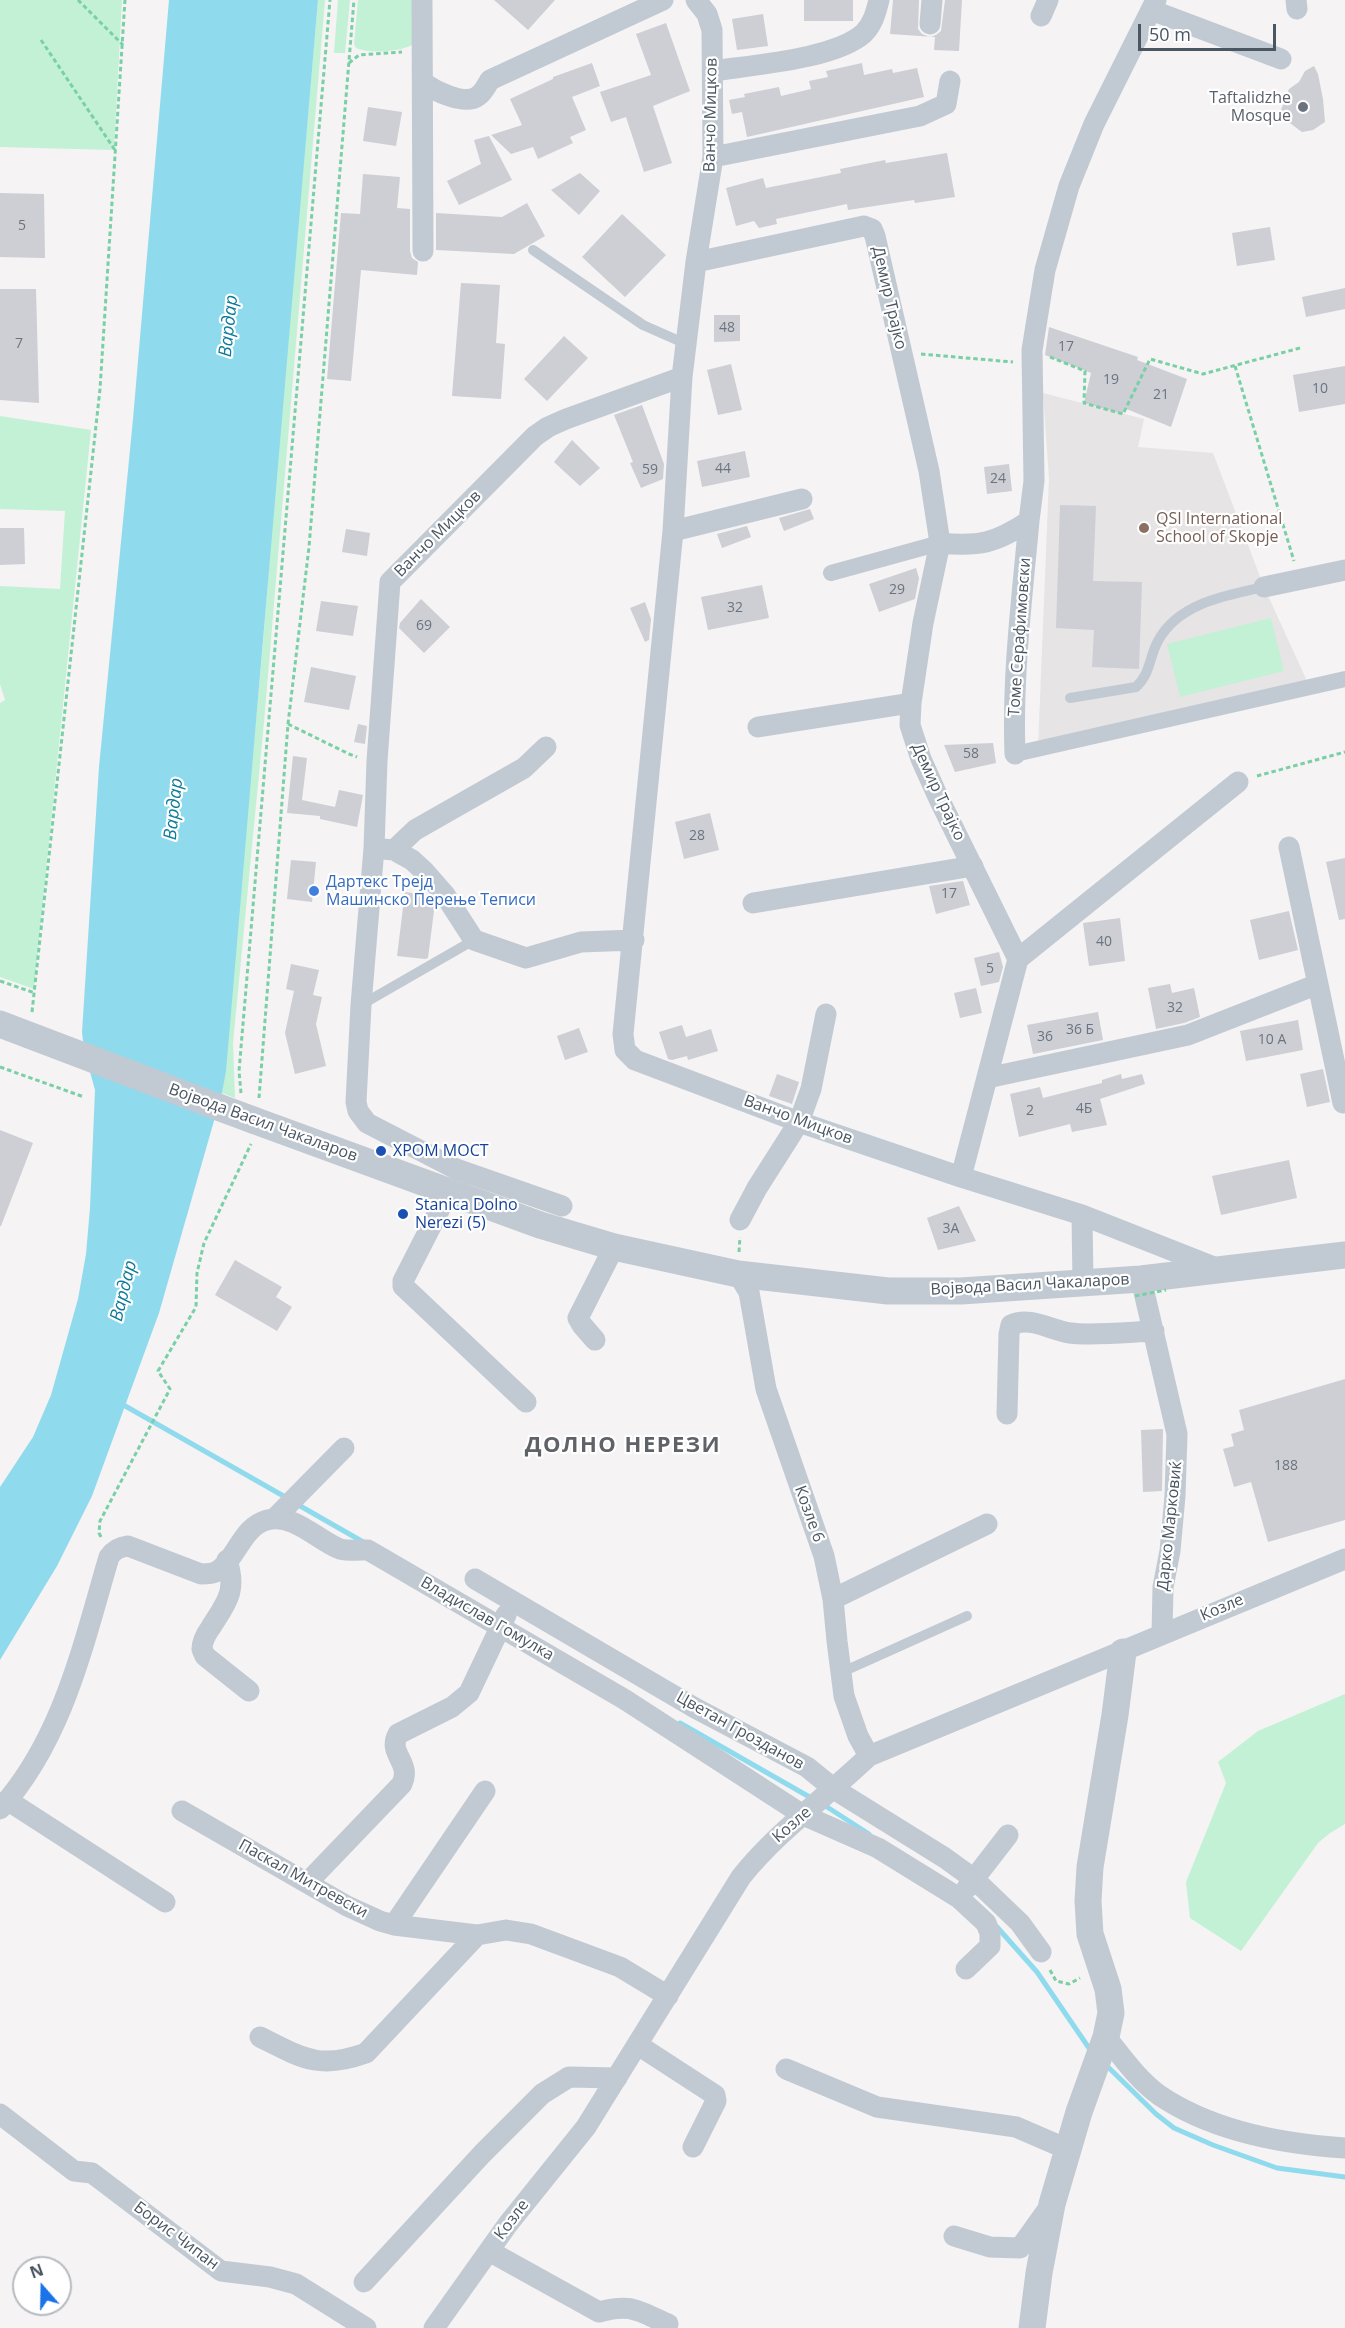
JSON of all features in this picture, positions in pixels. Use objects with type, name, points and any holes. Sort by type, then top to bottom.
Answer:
[{"type":"street","points":[[422,0],[423,252]]},
{"type":"street","points":[[423,82],[442,94],[455,98],[473,99],[480,95],[490,80],[663,0]]},
{"type":"street","name":"Ванчо Мицков","points":[[696,0],[711,21],[713,157],[696,262],[682,377],[673,531],[623,1042],[629,1055],[635,1060],[799,1122],[961,1178],[1082,1215],[1219,1269]]},
{"type":"street","points":[[713,71],[806,55],[844,45],[870,26],[879,0]]},
{"type":"street","points":[[930,24],[932,0]]},
{"type":"street","points":[[1154,5],[1281,59]]},
{"type":"street","name":"Томе Серафимовски","points":[[1015,754],[1014,729],[1019,633],[1034,481],[1031,357],[1045,270],[1068,186],[1094,124],[1154,5]]},
{"type":"street","points":[[713,157],[920,116],[946,104],[950,81]]},
{"type":"street","name":"Демир Трајко","points":[[696,262],[864,226],[872,229],[929,471],[940,543],[923,623],[910,703],[910,725],[921,759],[1018,959]]},
{"type":"street","name":"Ванчо Мицков","points":[[562,1206],[456,1169],[367,1123],[358,1111],[356,1102],[361,1005],[384,849],[377,761],[390,582],[535,436],[566,419],[682,377]]},
{"type":"street","points":[[673,531],[802,499]]},
{"type":"street","name":"Томе Серафимовски","points":[[940,543],[982,544],[1007,535],[1029,521]]},
{"type":"street","points":[[831,573],[940,543]]},
{"type":"street","points":[[1264,587],[1345,570]]},
{"type":"street","points":[[1015,754],[1345,679]]},
{"type":"street","points":[[758,727],[910,703]]},
{"type":"street","points":[[384,849],[524,768],[546,747]]},
{"type":"street","points":[[961,1178],[1018,959],[1238,782]]},
{"type":"street","points":[[1289,847],[1343,1103]]},
{"type":"street","points":[[384,849],[412,860],[424,871],[444,895],[474,940],[526,958],[581,942],[634,940]]},
{"type":"street","points":[[753,903],[973,866]]},
{"type":"street","points":[[987,1078],[1188,1035],[1318,984]]},
{"type":"street","points":[[740,1220],[757,1188],[799,1122],[811,1089],[826,1014]]},
{"type":"street","name":"Војвода Васил Чакаларов","points":[[0,1024],[27,1035],[256,1109],[449,1191],[540,1225],[614,1247],[738,1274],[888,1291],[1011,1289],[1083,1283],[1138,1287],[1219,1269],[1345,1255]]},
{"type":"street","points":[[449,1191],[403,1281],[403,1286],[526,1402]]},
{"type":"street","points":[[1082,1215],[1083,1283]]},
{"type":"street","points":[[595,1340],[578,1318],[614,1247]]},
{"type":"street","name":"Козле 6","points":[[738,1274],[749,1292],[766,1389],[824,1556],[833,1599],[840,1673],[850,1715],[869,1756]]},
{"type":"street","name":"Дарко Марковиќ","points":[[1138,1287],[1154,1331],[1177,1434],[1170,1551],[1163,1587],[1162,1634]]},
{"type":"street","points":[[1007,1414],[1011,1325],[1028,1322],[1070,1333],[1154,1331]]},
{"type":"street","points":[[165,1902],[4,1805],[41,1752],[71,1686],[110,1557],[117,1549],[128,1546],[201,1574],[219,1571],[240,1541],[257,1525],[286,1506],[344,1448]]},
{"type":"street","name":"Владислав Гомулка","points":[[286,1506],[289,1521],[342,1549],[368,1550],[573,1668],[804,1815],[878,1848],[958,1898],[978,1914],[990,1933],[990,1946],[966,1969]]},
{"type":"street","points":[[833,1599],[987,1524]]},
{"type":"street","name":"Козле","points":[[434,2328],[489,2251],[586,2127],[741,1877],[759,1854],[869,1756],[1345,1559]]},
{"type":"street","points":[[227,1560],[232,1575],[230,1596],[205,1637],[202,1649],[205,1656],[249,1690]]},
{"type":"street","name":"Цветан Грозданов","points":[[475,1580],[695,1708],[807,1767],[834,1789],[945,1858],[974,1879],[1020,1923],[1041,1952]]},
{"type":"street","points":[[307,1883],[402,1784],[405,1768],[395,1748],[394,1740],[398,1734],[452,1707],[469,1693],[513,1602]]},
{"type":"street","points":[[1032,2328],[1039,2273],[1052,2204],[1067,2149],[1106,2037],[1111,2013],[1108,1989],[1090,1934],[1088,1901],[1090,1868],[1123,1652]]},
{"type":"street","points":[[680,1735],[695,1708]]},
{"type":"street","points":[[394,1925],[485,1791]]},
{"type":"street","name":"Паскал Митревски","points":[[182,1811],[347,1906],[394,1925],[477,1935],[506,1930],[531,1934],[620,1967],[668,1996]]},
{"type":"street","points":[[958,1898],[1008,1835]]},
{"type":"street","points":[[260,2037],[302,2058],[328,2062],[366,2052],[477,1935]]},
{"type":"street","points":[[1106,2037],[1134,2072],[1159,2094],[1197,2116],[1238,2130],[1307,2145],[1345,2148]]},
{"type":"street","points":[[638,2045],[715,2095],[716,2101],[693,2147]]},
{"type":"street","points":[[786,2070],[877,2107],[1016,2127],[1067,2149]]},
{"type":"street","points":[[364,2282],[482,2154],[542,2094],[569,2077],[617,2078]]},
{"type":"street","name":"Борис Чипан","points":[[0,2114],[74,2171],[92,2173],[221,2271],[270,2277],[296,2284],[366,2328]]},
{"type":"street","points":[[954,2236],[990,2247],[1020,2248],[1052,2204]]},
{"type":"street","points":[[489,2251],[599,2312],[618,2307],[630,2308],[668,2324]]},
{"type":"lane","points":[[533,250],[643,325],[686,344]]},
{"type":"lane","points":[[1070,698],[1136,687],[1144,679],[1149,669],[1158,640],[1171,624],[1206,602],[1264,587]]},
{"type":"lane","points":[[361,1005],[474,940]]},
{"type":"lane","points":[[840,1673],[966,1616]]},
{"type":"path","points":[[78,0],[123,45]]},
{"type":"path","points":[[27,1035],[35,993],[100,389],[125,0]]},
{"type":"path","points":[[239,1071],[330,0]]},
{"type":"path","points":[[256,1109],[288,724],[309,547],[354,0]]},
{"type":"path","points":[[41,40],[116,152]]},
{"type":"path","points":[[348,64],[359,56],[373,53],[401,52],[423,57]]},
{"type":"path","points":[[902,352],[1031,357],[1085,371],[1084,403],[1123,414],[1150,360],[1203,374],[1300,348]]},
{"type":"path","points":[[1235,365],[1299,580]]},
{"type":"path","points":[[288,724],[349,754],[377,761]]},
{"type":"path","points":[[1238,782],[1345,752]]},
{"type":"path","points":[[0,981],[35,993]]},
{"type":"path","points":[[0,1067],[84,1097]]},
{"type":"path","points":[[117,1549],[103,1540],[99,1533],[100,1521],[170,1389],[158,1371],[196,1307],[197,1273],[204,1243],[245,1154]]},
{"type":"path","points":[[738,1274],[740,1220]]},
{"type":"path","points":[[1138,1287],[1166,1290]]},
{"type":"path","points":[[1041,1952],[1056,1981],[1069,1984],[1100,1969]]},
{"type":"shaded area","name":"QSI International School of Skopje","points":[[1043,393],[1144,419],[1138,447],[1213,453],[1264,587],[1307,681],[1038,748],[1049,479]]},
{"type":"green space","points":[[0,0],[122,0],[114,150],[0,147]]},
{"type":"green space","points":[[318,0],[325,0],[264,722],[233,1043],[235,1098],[222,1093]]},
{"type":"green space","points":[[338,0],[350,0],[345,53],[334,53]]},
{"type":"green space","points":[[358,0],[415,0],[412,45],[384,51],[356,48],[354,44]]},
{"type":"green space","points":[[0,416],[91,430],[34,989],[0,977],[0,703],[5,700],[0,684],[0,586],[60,589],[65,511],[0,509]]},
{"type":"green space","points":[[1271,618],[1284,671],[1180,697],[1167,644]]},
{"type":"green space","points":[[1345,1694],[1345,1824],[1318,1843],[1241,1951],[1190,1918],[1186,1882],[1226,1783],[1218,1762],[1258,1731]]},
{"type":"water","name":"Вардар","points":[[169,0],[318,0],[226,1071],[222,1093],[159,1313],[92,1496],[57,1566],[0,1660],[0,1487],[33,1437],[51,1395],[78,1299],[86,1254],[95,1090],[84,1050],[82,1032],[99,767],[133,419]]},
{"type":"building","points":[[494,0],[555,0],[528,30]]},
{"type":"building","points":[[804,0],[853,0],[853,21],[804,21]]},
{"type":"building","points":[[893,0],[919,0],[918,29],[929,37],[890,34]]},
{"type":"building","points":[[945,0],[962,0],[959,51],[934,50],[935,37],[931,37],[941,31]]},
{"type":"building","points":[[763,14],[768,46],[737,50],[732,19]]},
{"type":"building","points":[[666,23],[690,91],[653,106],[672,163],[644,172],[626,117],[611,122],[600,92],[651,75],[636,34]]},
{"type":"building","points":[[592,63],[600,86],[572,97],[586,130],[570,137],[573,143],[538,159],[533,147],[511,154],[491,135],[522,125],[510,99],[553,77]]},
{"type":"building","points":[[862,63],[864,75],[892,69],[893,73],[917,68],[924,97],[747,137],[742,112],[732,114],[729,100],[745,97],[744,94],[779,87],[781,96],[811,89],[809,81],[828,77],[826,71]]},
{"type":"building","name":"Taftalidzhe Mosque","points":[[1314,66],[1323,99],[1325,122],[1313,130],[1302,132],[1279,115],[1289,89],[1299,82],[1305,71]]},
{"type":"building","points":[[368,107],[402,112],[396,146],[363,141]]},
{"type":"building","points":[[489,136],[512,180],[459,205],[447,181],[481,164],[474,140]]},
{"type":"building","points":[[947,153],[955,197],[915,203],[914,200],[848,210],[847,204],[776,219],[777,224],[759,228],[754,221],[736,226],[726,188],[763,178],[766,188],[841,173],[840,169],[885,160],[886,163]]},
{"type":"building","points":[[580,173],[600,191],[579,215],[551,190]]},
{"type":"building","points":[[363,174],[400,177],[397,208],[410,209],[410,251],[412,258],[418,262],[417,275],[361,270],[351,381],[327,379],[341,213],[360,214]]},
{"type":"building","points":[[0,193],[44,194],[45,258],[0,257]]},
{"type":"building","points":[[527,203],[545,236],[514,254],[436,250],[436,213],[502,217]]},
{"type":"building","points":[[622,214],[666,255],[625,297],[582,257]]},
{"type":"building","points":[[1270,227],[1275,260],[1237,266],[1232,233]]},
{"type":"building","points":[[461,283],[500,285],[496,343],[505,344],[501,399],[452,396]]},
{"type":"building","points":[[1345,288],[1345,309],[1306,317],[1302,297]]},
{"type":"building","points":[[0,289],[36,289],[39,403],[0,400]]},
{"type":"building","points":[[714,315],[740,315],[740,341],[714,342]]},
{"type":"building","points":[[1049,327],[1138,357],[1137,360],[1187,379],[1171,427],[1124,408],[1123,414],[1084,403],[1091,373],[1045,355]]},
{"type":"building","points":[[564,336],[588,358],[547,401],[524,379]]},
{"type":"building","points":[[731,364],[742,410],[718,415],[707,370]]},
{"type":"building","points":[[1345,366],[1345,404],[1299,412],[1293,375]]},
{"type":"building","points":[[642,405],[664,464],[663,479],[641,488],[614,415]]},
{"type":"building","points":[[572,440],[600,468],[580,486],[554,462]]},
{"type":"building","points":[[745,451],[750,477],[702,487],[697,461]]},
{"type":"building","points":[[1009,464],[1012,491],[987,494],[984,467]]},
{"type":"building","points":[[1060,505],[1096,506],[1093,581],[1142,582],[1139,669],[1092,667],[1094,630],[1056,628]]},
{"type":"building","points":[[810,509],[814,519],[784,531],[779,518]]},
{"type":"building","points":[[747,526],[751,537],[722,548],[717,534]]},
{"type":"building","points":[[0,528],[24,528],[25,564],[0,565]]},
{"type":"building","points":[[346,529],[370,533],[367,556],[342,552]]},
{"type":"building","points":[[916,568],[919,578],[915,599],[879,612],[869,584]]},
{"type":"building","points":[[762,585],[769,618],[708,630],[701,597]]},
{"type":"building","points":[[421,599],[450,627],[424,653],[399,628],[400,623]]},
{"type":"building","points":[[321,601],[358,606],[353,636],[316,631]]},
{"type":"building","points":[[645,602],[651,619],[649,640],[645,642],[630,608]]},
{"type":"building","points":[[311,667],[356,676],[349,710],[304,702]]},
{"type":"building","points":[[358,724],[367,726],[365,744],[354,742]]},
{"type":"building","points":[[993,743],[996,763],[955,772],[944,745]]},
{"type":"building","points":[[293,756],[307,758],[302,800],[335,807],[339,790],[363,795],[357,827],[320,819],[320,816],[287,813]]},
{"type":"building","points":[[710,813],[719,850],[684,859],[675,822]]},
{"type":"building","points":[[1345,858],[1345,919],[1339,920],[1326,862]]},
{"type":"building","points":[[291,860],[316,862],[312,902],[287,899]]},
{"type":"building","points":[[963,881],[970,905],[936,914],[929,886]]},
{"type":"building","points":[[405,892],[428,895],[435,903],[428,958],[425,959],[397,956]]},
{"type":"building","points":[[1289,911],[1298,950],[1259,960],[1250,920]]},
{"type":"building","points":[[1120,918],[1125,961],[1089,966],[1083,923]]},
{"type":"building","points":[[999,952],[1003,967],[999,982],[981,986],[974,958]]},
{"type":"building","points":[[291,964],[319,970],[313,995],[322,997],[316,1024],[326,1066],[295,1074],[285,1033],[294,991],[286,989]]},
{"type":"building","points":[[1170,984],[1172,993],[1194,988],[1200,1017],[1156,1029],[1148,988]]},
{"type":"building","points":[[976,988],[982,1013],[960,1018],[954,993]]},
{"type":"building","points":[[1098,1012],[1103,1040],[1033,1054],[1027,1025]]},
{"type":"building","points":[[1298,1020],[1303,1050],[1246,1061],[1240,1031]]},
{"type":"building","points":[[682,1025],[686,1037],[711,1029],[718,1051],[688,1060],[687,1056],[668,1059],[659,1032]]},
{"type":"building","points":[[579,1028],[588,1052],[565,1060],[557,1036]]},
{"type":"building","points":[[1323,1069],[1330,1102],[1307,1107],[1300,1074]]},
{"type":"building","points":[[777,1074],[799,1082],[792,1104],[769,1096]]},
{"type":"building","points":[[1121,1074],[1122,1079],[1142,1074],[1145,1084],[1100,1099],[1107,1125],[1072,1132],[1070,1124],[1019,1137],[1010,1094],[1040,1087],[1043,1098],[1102,1083],[1102,1080]]},
{"type":"building","points":[[0,1130],[33,1143],[1,1226],[0,1226]]},
{"type":"building","points":[[1289,1160],[1297,1198],[1221,1215],[1212,1176]]},
{"type":"building","points":[[959,1206],[976,1241],[938,1250],[927,1218]]},
{"type":"building","points":[[235,1260],[282,1287],[276,1297],[292,1307],[277,1331],[215,1295]]},
{"type":"building","points":[[1345,1379],[1345,1520],[1268,1542],[1251,1482],[1234,1487],[1223,1449],[1234,1446],[1231,1434],[1244,1430],[1239,1410]]},
{"type":"building","points":[[1163,1429],[1162,1491],[1143,1492],[1141,1430]]},
{"type":"waterway","points":[[120,1403],[287,1498]]},
{"type":"waterway","points":[[295,1503],[365,1543]]},
{"type":"waterway","points":[[680,1723],[813,1799]]},
{"type":"waterway","points":[[824,1805],[869,1834]]},
{"type":"waterway","points":[[997,1927],[1037,1972],[1091,2051]]},
{"type":"waterway","points":[[1104,2063],[1156,2114],[1174,2128],[1277,2168],[1345,2177]]},
{"type":"place","name":"Taftalidzhe Mosque","points":[[1303,107]]},
{"type":"place","name":"QSI International School of Skopje","points":[[1144,528]]},
{"type":"place","name":"Дартекс Трејд Машинско Перење Теписи","points":[[314,891]]},
{"type":"place","name":"ХРОМ МОСТ","points":[[381,1151]]},
{"type":"place","name":"Stanica Dolno Nerezi (5)","points":[[403,1214]]},
{"type":"district","name":"ДОЛНО НЕРЕЗИ","points":[[623,1446]]}]
